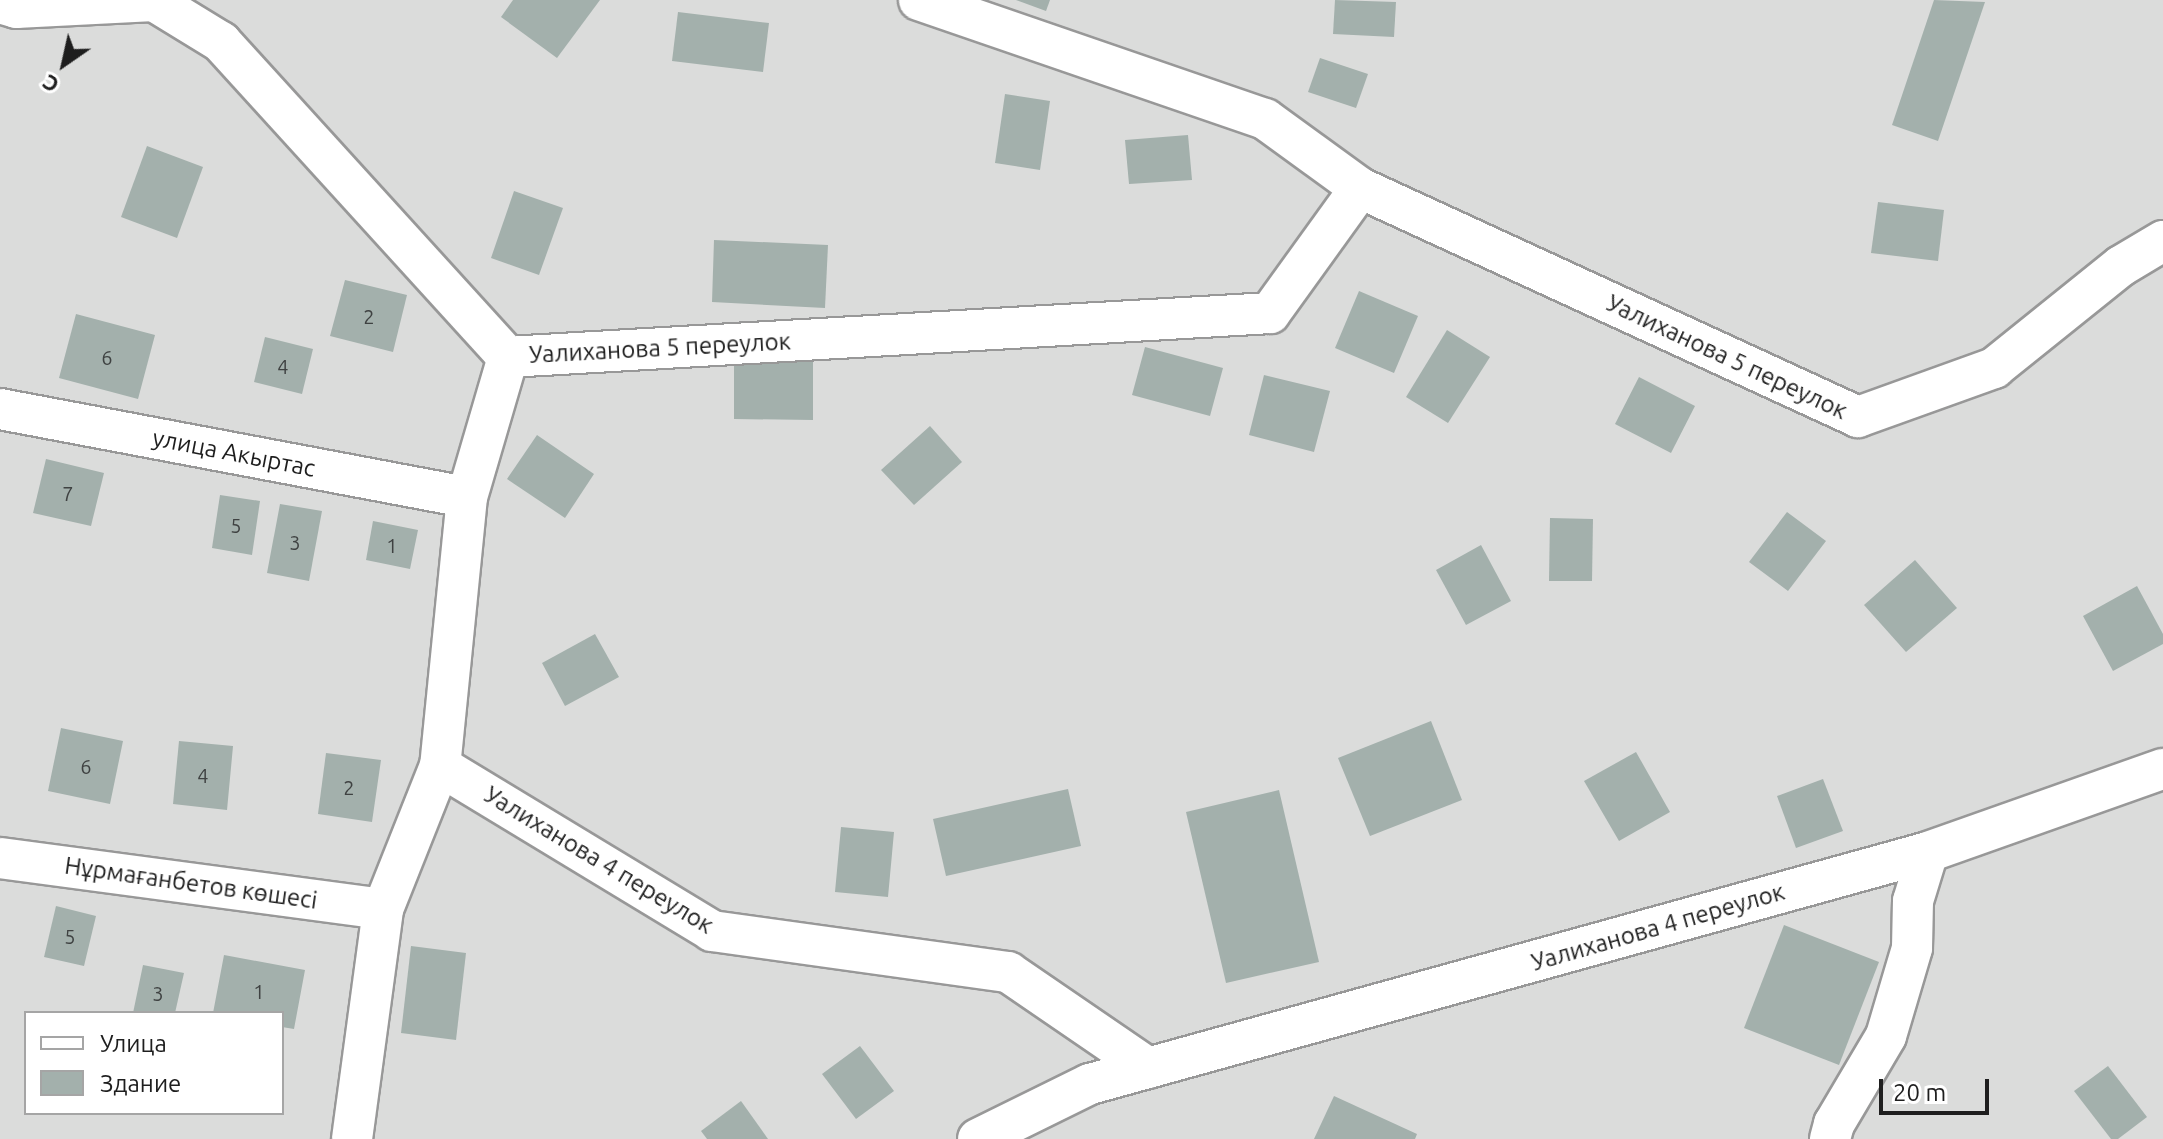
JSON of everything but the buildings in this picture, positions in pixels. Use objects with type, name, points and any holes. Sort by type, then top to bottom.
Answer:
[{"type":"street","name":"Уалиханова 5 переулок","points":[[919,0],[1265,119],[1360,188],[1858,417],[1994,368],[2121,266],[2163,241]]},
{"type":"street","name":"Уалиханова 5 переулок","points":[[0,3],[16,8],[154,1],[221,42],[508,357],[1270,313],[1360,188]]},
{"type":"street","points":[[352,1139],[383,909],[440,766],[467,497],[508,357]]},
{"type":"street","name":"улица Акыртас","points":[[0,409],[467,497]]},
{"type":"street","name":"Уалиханова 4 переулок","points":[[440,766],[712,931],[1008,972],[1148,1068]]},
{"type":"street","name":"Уалиханова 4 переулок","points":[[978,1139],[1090,1084],[1928,852],[2163,769]]},
{"type":"street","points":[[1830,1139],[1834,1124],[1886,1036],[1912,948],[1913,901],[1928,852]]},
{"type":"street","name":"Нұрмағанбетов көшесі","points":[[0,858],[383,909]]},
{"type":"shaded area","points":[[0,0],[2163,0],[2163,1139],[0,1139]]}]
